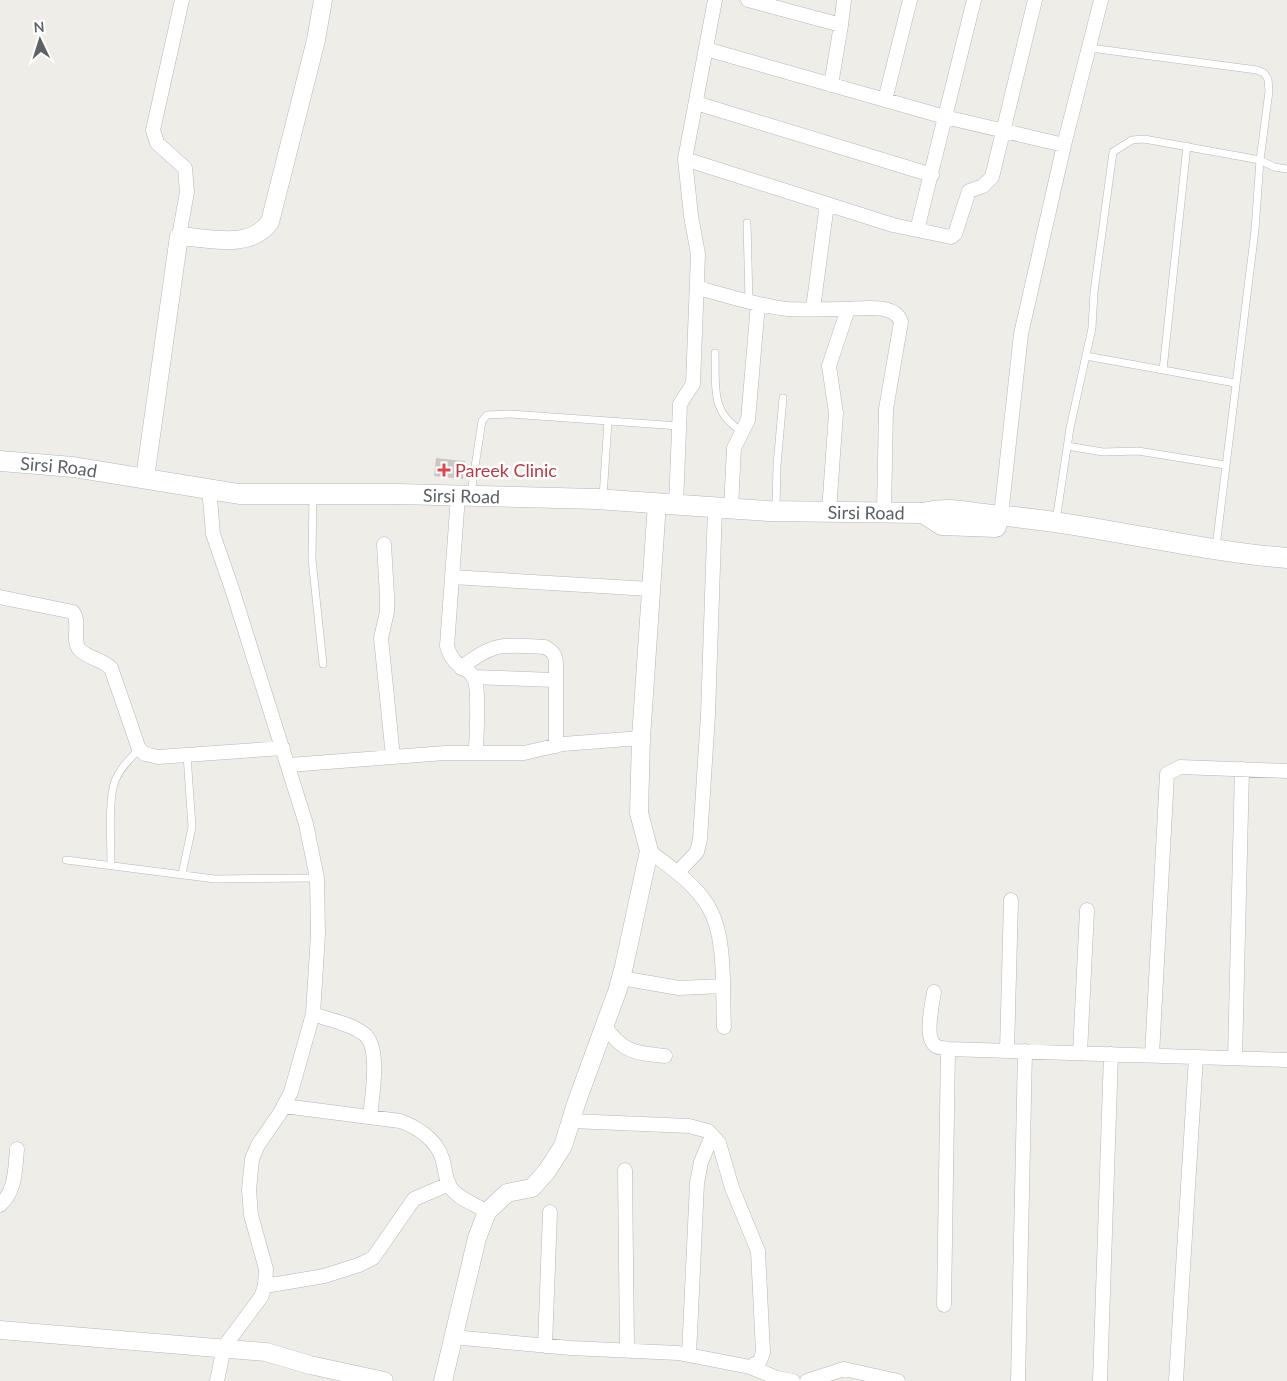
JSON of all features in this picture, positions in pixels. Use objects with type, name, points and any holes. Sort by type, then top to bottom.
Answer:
[{"type":"main road","name":"Sirsi Road","points":[[0,461],[146,478],[209,487],[239,494],[465,496],[603,500],[776,511],[924,513],[942,525],[1056,522],[1216,550],[1287,558]]},
{"type":"main road","name":"Sirsi Road","points":[[1000,522],[1218,563],[1287,572]]},
{"type":"street","points":[[146,478],[179,236],[187,192],[185,168],[156,144],[153,130],[182,0]]},
{"type":"street","points":[[179,236],[238,241],[254,238],[264,231],[270,222],[316,40],[323,0]]},
{"type":"street","points":[[443,1381],[477,1238],[486,1212],[507,1193],[532,1188],[563,1146],[621,978],[649,851],[639,813],[641,738],[650,589],[679,426],[680,404],[693,384],[698,254],[691,216],[686,159],[716,0]]},
{"type":"street","points":[[748,0],[841,25]]},
{"type":"street","points":[[831,85],[844,0]]},
{"type":"street","points":[[885,100],[910,0]]},
{"type":"street","points":[[917,230],[974,0]]},
{"type":"street","points":[[686,159],[827,204],[917,230],[946,238],[955,234],[969,191],[983,186],[992,177],[1035,0]]},
{"type":"street","points":[[1000,522],[1021,334],[1064,145],[1101,0]]},
{"type":"street","points":[[706,49],[945,117],[1064,145]]},
{"type":"street","points":[[696,103],[932,174]]},
{"type":"street","points":[[813,309],[827,204]]},
{"type":"street","points":[[697,288],[754,303],[789,309],[895,311],[901,322],[886,409],[884,512]]},
{"type":"street","points":[[678,872],[697,852],[700,839],[723,508],[736,440],[743,432],[748,420],[754,303]]},
{"type":"street","points":[[829,511],[836,413],[829,366],[848,309]]},
{"type":"street","points":[[209,487],[213,534],[218,553],[289,765],[306,824],[317,878],[318,934],[313,1014],[291,1092],[258,1145],[252,1159],[249,1190],[251,1215],[266,1269],[265,1286],[261,1297],[224,1347],[217,1381]]},
{"type":"street","points":[[465,496],[452,577],[447,646],[451,659],[473,677],[554,680]]},
{"type":"street","points":[[384,544],[387,612],[381,638],[393,757]]},
{"type":"street","points":[[452,577],[650,589]]},
{"type":"street","points":[[0,597],[73,612],[77,621],[77,645],[85,654],[106,663],[112,668],[139,749],[146,754],[158,757],[283,748]]},
{"type":"street","points":[[461,668],[478,654],[502,644],[545,647],[552,650],[556,657],[554,680],[556,746]]},
{"type":"street","points":[[473,677],[476,687],[476,753]]},
{"type":"street","points":[[289,765],[393,757],[524,753],[556,746],[641,738]]},
{"type":"street","points":[[1152,1055],[1167,774],[1180,767],[1287,771]]},
{"type":"street","points":[[1235,1058],[1242,770]]},
{"type":"street","points":[[649,851],[678,872],[708,906],[720,942],[724,1027]]},
{"type":"street","points":[[1007,1051],[1011,900]]},
{"type":"street","points":[[1080,1053],[1087,910]]},
{"type":"street","points":[[621,978],[679,988],[722,986]]},
{"type":"street","points":[[934,992],[929,1030],[932,1041],[936,1046],[948,1049],[1287,1060]]},
{"type":"street","points":[[313,1014],[354,1028],[366,1035],[372,1045],[374,1058],[370,1117]]},
{"type":"street","points":[[605,1026],[621,1046],[642,1054],[665,1056]]},
{"type":"street","points":[[944,1305],[948,1049]]},
{"type":"street","points":[[1018,1381],[1026,1051]]},
{"type":"street","points":[[1100,1381],[1111,1054]]},
{"type":"street","points":[[1176,1381],[1196,1057]]},
{"type":"street","points":[[284,1106],[400,1120],[414,1126],[428,1136],[442,1156],[449,1184],[457,1195],[486,1212]]},
{"type":"street","points":[[571,1121],[690,1126],[708,1131],[719,1143],[732,1188],[758,1251],[764,1352],[760,1361],[750,1367]]},
{"type":"street","points":[[688,1354],[697,1183],[701,1162],[712,1136]]},
{"type":"street","points":[[0,1205],[7,1199],[12,1189],[18,1149]]},
{"type":"street","points":[[625,1170],[627,1349]]},
{"type":"street","points":[[265,1286],[324,1276],[359,1265],[373,1258],[414,1199],[449,1184]]},
{"type":"street","points":[[545,1346],[550,1212]]},
{"type":"street","points":[[0,1330],[224,1347],[266,1352],[310,1365],[384,1381]]},
{"type":"street","points":[[452,1337],[545,1346],[627,1349],[688,1354],[750,1367],[777,1378],[793,1381]]},
{"type":"street","points":[[807,1381],[844,1369],[898,1381]]},
{"type":"lane","points":[[1090,48],[1257,70],[1264,73],[1268,79],[1269,92],[1260,160],[1255,230],[1216,550]]},
{"type":"lane","points":[[1056,522],[1067,446],[1092,328],[1094,292],[1113,152],[1132,140],[1144,139],[1260,160],[1274,167],[1287,168]]},
{"type":"lane","points":[[1163,370],[1187,146]]},
{"type":"lane","points":[[747,223],[754,303]]},
{"type":"lane","points":[[715,353],[717,403],[726,420],[743,432]]},
{"type":"lane","points":[[1086,356],[1235,383]]},
{"type":"lane","points":[[776,511],[776,465],[783,398]]},
{"type":"lane","points":[[465,496],[482,421],[487,415],[510,414],[679,426]]},
{"type":"lane","points":[[603,500],[608,421]]},
{"type":"lane","points":[[1067,446],[1103,452],[1138,451],[1225,465]]},
{"type":"lane","points":[[313,494],[312,559],[323,664]]},
{"type":"lane","points":[[111,864],[112,794],[115,781],[124,765],[139,749]]},
{"type":"lane","points":[[182,874],[192,827],[187,755]]},
{"type":"lane","points":[[66,860],[231,880],[317,878]]},
{"type":"building","points":[[436,458],[465,461],[463,479],[434,476]]},
{"type":"place","name":"Pareek Clinic","points":[[444,470]]}]
